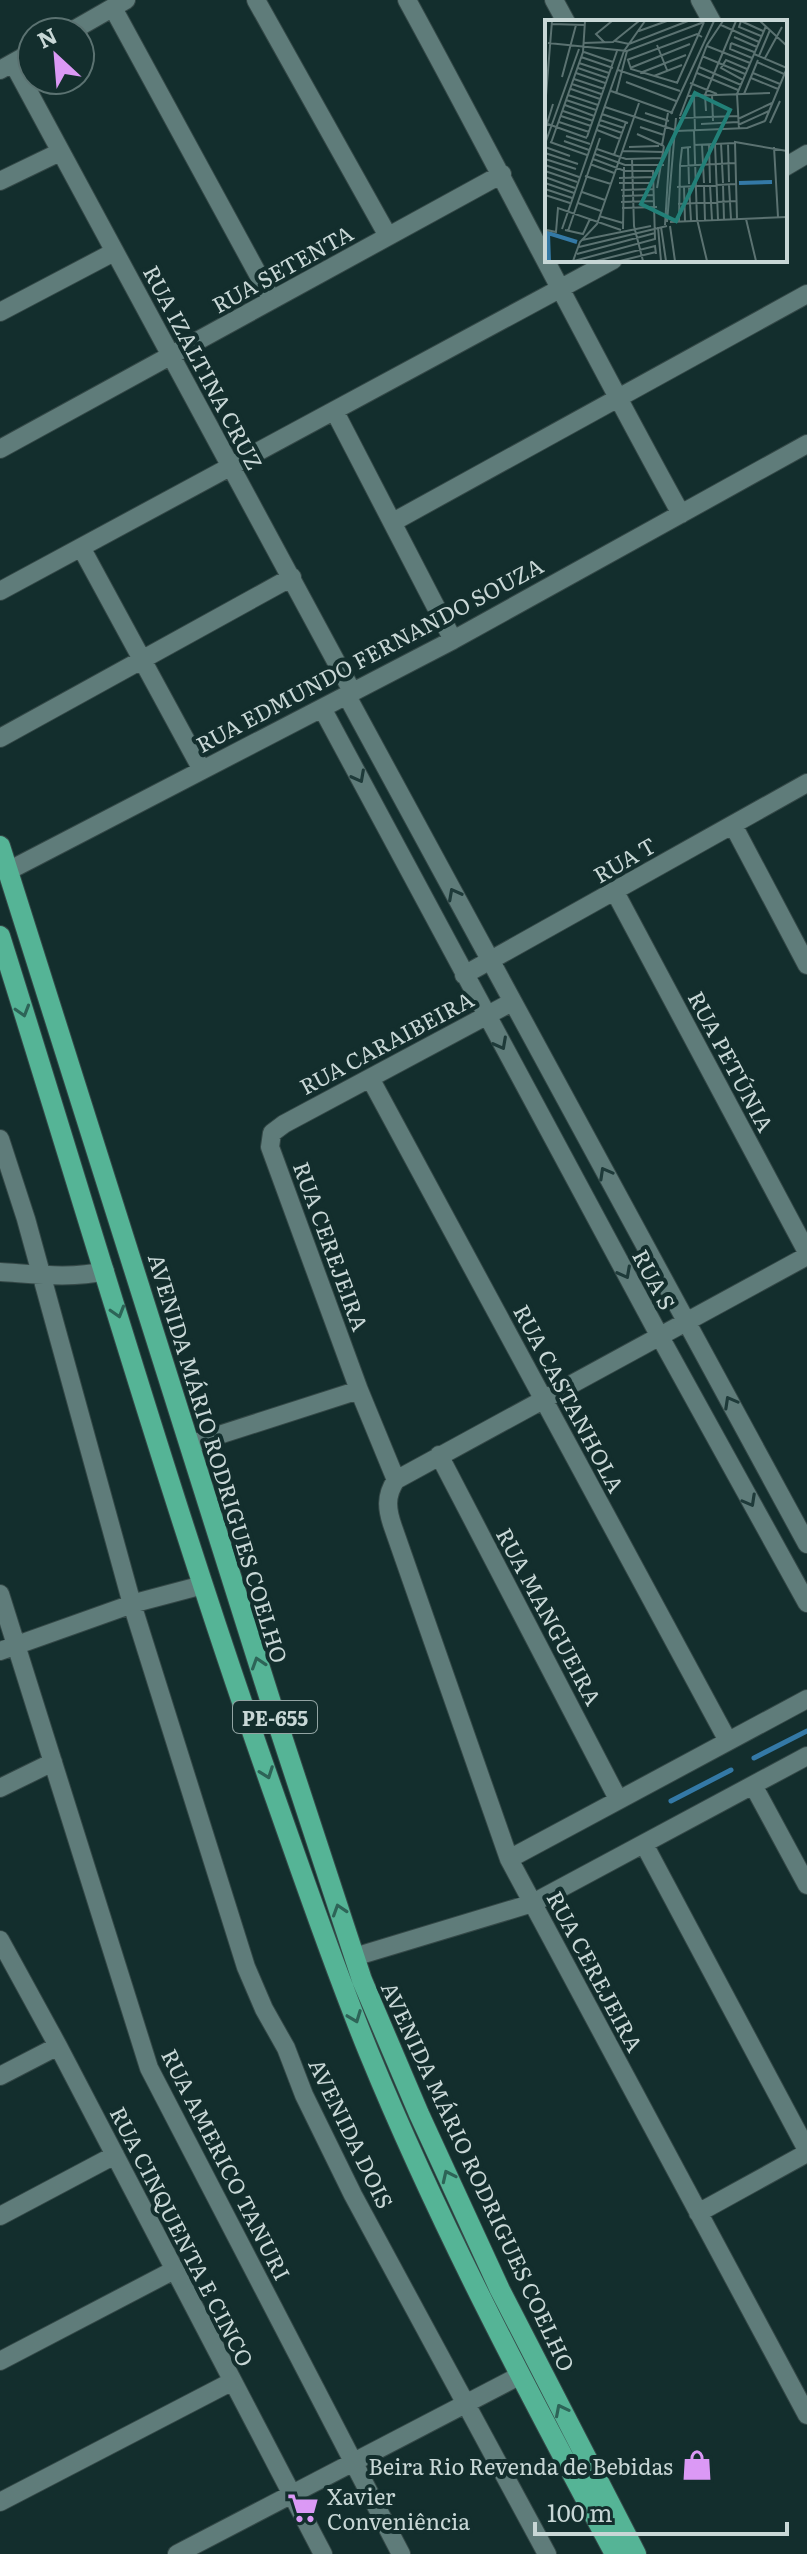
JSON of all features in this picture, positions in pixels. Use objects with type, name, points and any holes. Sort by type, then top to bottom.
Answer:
[{"type":"main road","name":"AVENIDA MÁRIO RODRIGUES COELHO","points":[[0,846],[354,1957],[412,2099],[500,2290],[636,2554]]},
{"type":"main road","name":"AVENIDA MÁRIO RODRIGUES COELHO","points":[[0,936],[220,1641],[368,2049],[399,2124],[519,2376],[615,2554]]},
{"type":"street","points":[[256,0],[388,236]]},
{"type":"street","points":[[407,0],[545,260]]},
{"type":"street","points":[[554,0],[565,20]]},
{"type":"street","points":[[700,0],[711,20]]},
{"type":"street","points":[[96,17],[120,4],[272,300]]},
{"type":"street","name":"RUA IZALTINA CRUZ","points":[[6,66],[60,152],[292,577],[350,694],[492,962]]},
{"type":"street","points":[[0,181],[60,152]]},
{"type":"street","name":"RUA SETENTA","points":[[0,449],[502,174]]},
{"type":"street","points":[[0,312],[114,252]]},
{"type":"street","points":[[546,262],[681,514]]},
{"type":"street","points":[[0,591],[609,262]]},
{"type":"street","points":[[393,522],[807,294]]},
{"type":"street","points":[[335,412],[453,640]]},
{"type":"street","name":"RUA EDMUNDO FERNANDO SOUZA","points":[[8,871],[453,640],[807,444]]},
{"type":"street","points":[[82,549],[202,770]]},
{"type":"street","points":[[0,738],[292,577]]},
{"type":"street","name":"RUA S","points":[[322,708],[485,1015],[807,1603]]},
{"type":"street","name":"RUA T","points":[[464,975],[807,783]]},
{"type":"street","points":[[733,825],[807,965]]},
{"type":"street","name":"RUA PETÚNIA","points":[[615,892],[807,1254]]},
{"type":"street","name":"RUA S","points":[[492,962],[807,1544]]},
{"type":"street","name":"RUA CARAIBEIRA","points":[[284,1124],[512,1002]]},
{"type":"street","name":"RUA CASTANHOLA","points":[[370,1078],[728,1741]]},
{"type":"street","name":"RUA CEREJEIRA","points":[[284,1124],[272,1133],[270,1147],[359,1390]]},
{"type":"street","name":"AVENIDA DOIS","points":[[0,1139],[26,1219],[132,1604],[246,1967],[353,2195],[547,2554]]},
{"type":"street","points":[[191,1444],[359,1390],[396,1480],[807,1254]]},
{"type":"street","points":[[0,1272],[40,1275],[105,1271]]},
{"type":"street","name":"RUA MANGUEIRA","points":[[439,1455],[618,1799]]},
{"type":"street","name":"RUA CEREJEIRA","points":[[396,1480],[388,1497],[393,1527],[509,1859],[807,2415]]},
{"type":"street","points":[[7,1648],[132,1604],[203,1585]]},
{"type":"street","name":"RUA AMERICO TANURI","points":[[0,1594],[7,1648],[53,1762],[149,2068],[401,2554]]},
{"type":"street","points":[[509,1859],[807,1699]]},
{"type":"street","points":[[354,1957],[533,1903],[807,1756]]},
{"type":"street","points":[[0,1788],[53,1762]]},
{"type":"street","points":[[753,1785],[807,1885]]},
{"type":"street","points":[[644,1844],[807,2152],[698,2213]]},
{"type":"street","name":"RUA CINQUENTA E CINCO","points":[[0,1940],[176,2269],[231,2382],[323,2554]]},
{"type":"street","points":[[0,2076],[58,2046]]},
{"type":"street","points":[[0,2216],[115,2155]]},
{"type":"street","points":[[0,2361],[176,2269]]},
{"type":"street","points":[[177,2554],[519,2376]]},
{"type":"street","points":[[0,2502],[231,2382]]},
{"type":"waterway","points":[[754,1758],[807,1731]]},
{"type":"waterway","points":[[671,1801],[731,1770]]},
{"type":"place","name":"Beira Rio Revenda de Bebidas","points":[[697,2465]]},
{"type":"place","name":"Xavier Conveniência","points":[[303,2508]]}]
